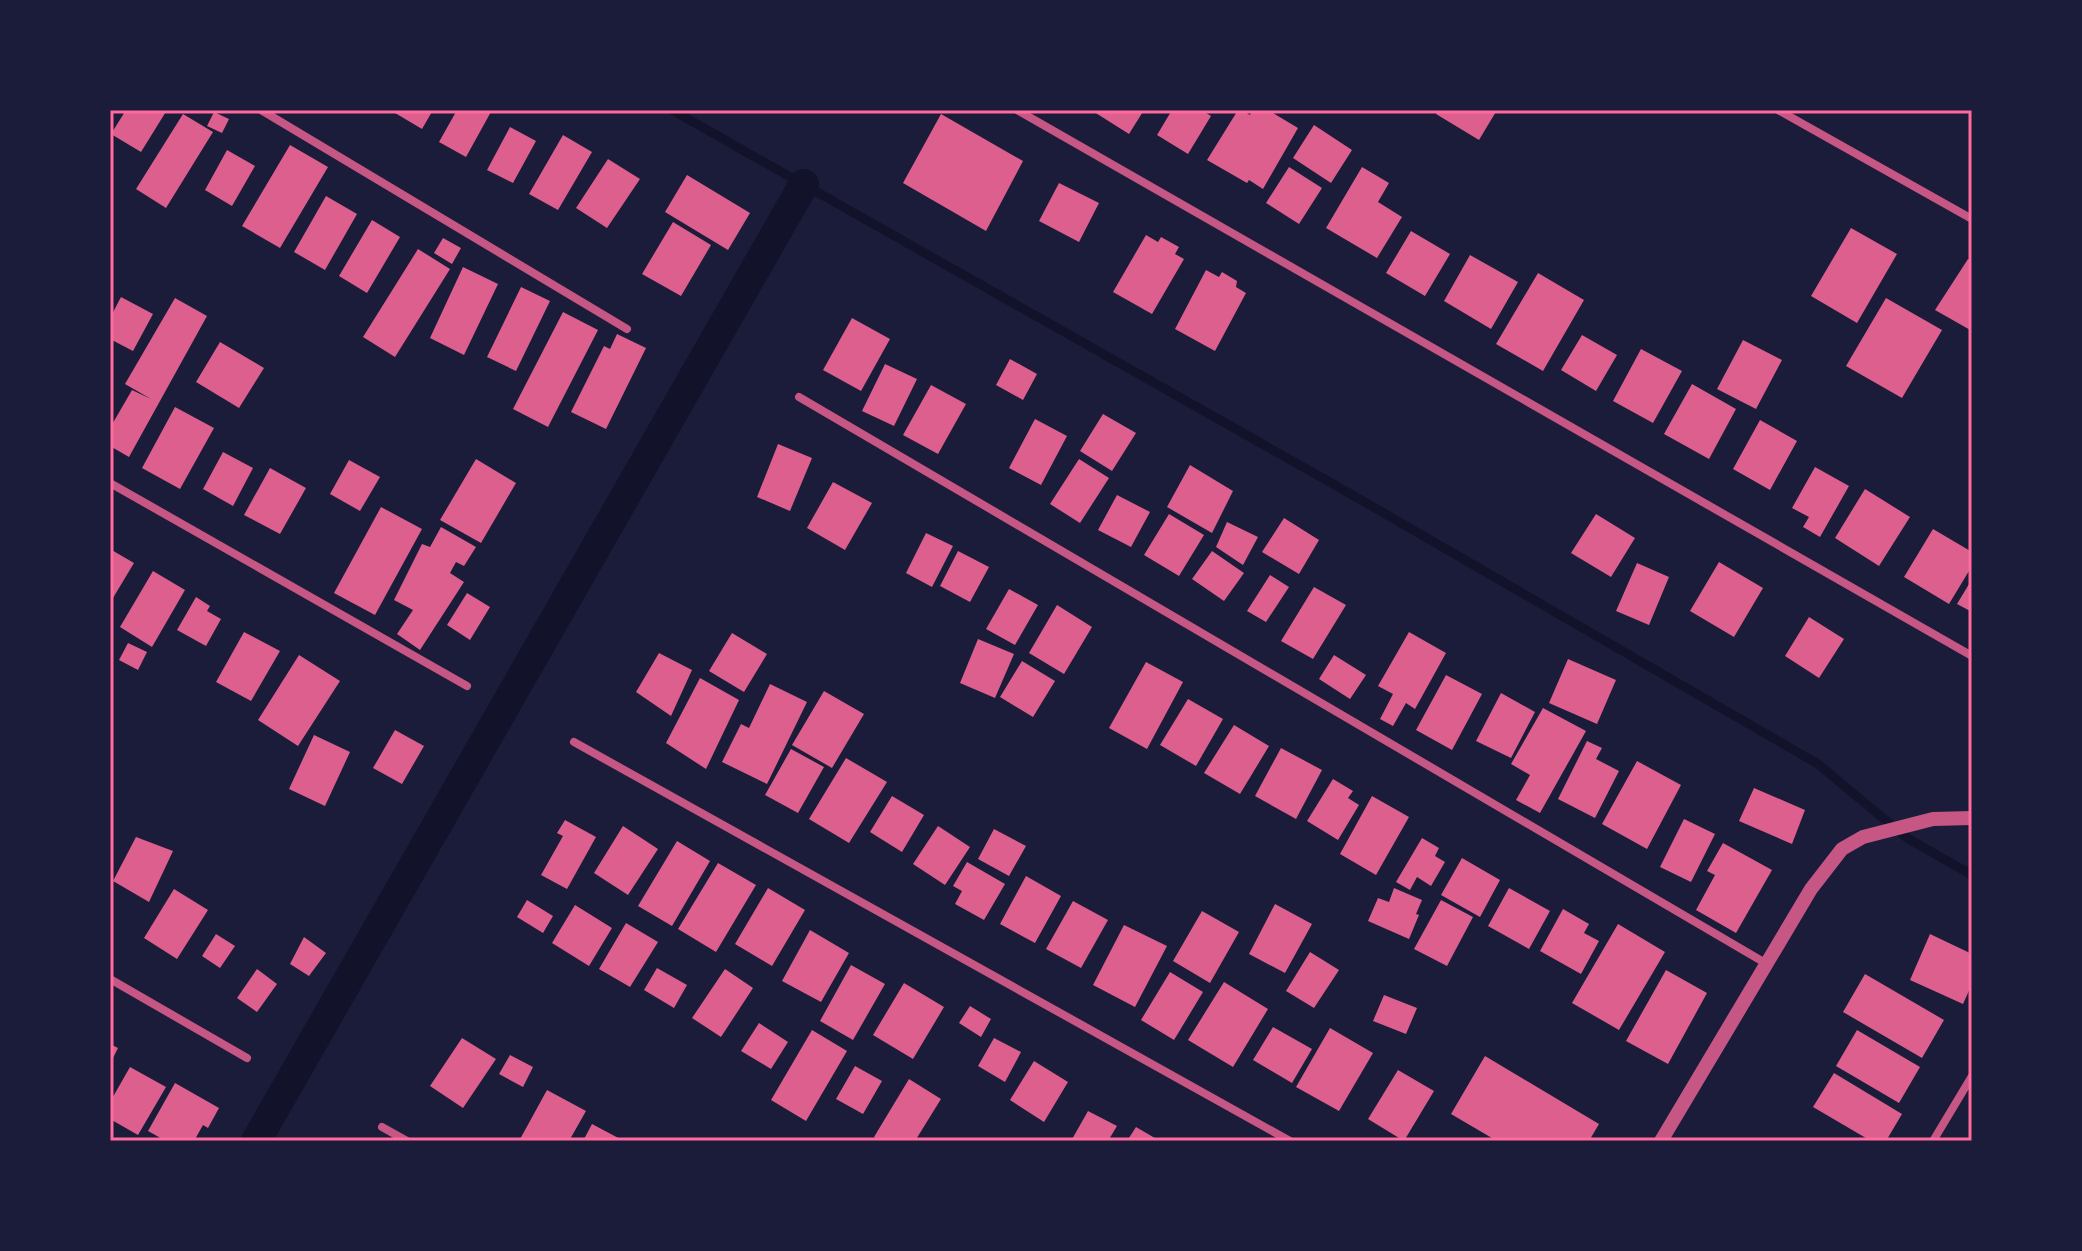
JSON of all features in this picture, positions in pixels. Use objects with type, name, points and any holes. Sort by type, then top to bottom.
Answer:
[{"type":"street","points":[[261,110],[627,329]]},
{"type":"street","points":[[1017,110],[1972,656]]},
{"type":"street","points":[[1778,110],[1972,219]]},
{"type":"street","points":[[799,397],[1767,964]]},
{"type":"street","points":[[110,483],[467,686]]},
{"type":"street","points":[[574,742],[1290,1141]]},
{"type":"street","points":[[1661,1141],[1811,889],[1842,849],[1863,837],[1933,819],[1972,818]]},
{"type":"street","points":[[110,979],[247,1058]]},
{"type":"street","points":[[1933,1141],[1972,1076]]},
{"type":"street","points":[[382,1127],[407,1141]]},
{"type":"building","points":[[126,110],[167,110],[141,152],[111,134]]},
{"type":"building","points":[[390,110],[433,110],[422,129]]},
{"type":"building","points":[[457,110],[492,110],[466,157],[439,142]]},
{"type":"building","points":[[1091,110],[1144,110],[1129,134]]},
{"type":"building","points":[[1172,110],[1201,110],[1211,116],[1188,154],[1157,135]]},
{"type":"building","points":[[1238,110],[1250,115],[1252,110],[1268,110],[1298,128],[1263,189],[1207,160]]},
{"type":"building","points":[[1439,110],[1497,110],[1479,140],[1436,114]]},
{"type":"building","points":[[214,112],[229,119],[222,133],[207,126]]},
{"type":"building","points":[[183,114],[213,132],[166,208],[136,189]]},
{"type":"building","points":[[941,114],[1023,161],[986,231],[903,183]]},
{"type":"building","points":[[1314,125],[1352,150],[1331,183],[1293,158]]},
{"type":"building","points":[[510,127],[536,141],[513,183],[487,170]]},
{"type":"building","points":[[563,135],[592,152],[558,210],[529,194]]},
{"type":"building","points":[[290,145],[328,167],[280,248],[242,226]]},
{"type":"building","points":[[227,150],[255,166],[232,206],[205,190]]},
{"type":"building","points":[[608,159],[640,179],[607,228],[576,208]]},
{"type":"building","points":[[1289,167],[1322,188],[1299,224],[1266,203]]},
{"type":"building","points":[[1362,167],[1389,183],[1378,202],[1402,217],[1377,258],[1326,228]]},
{"type":"building","points":[[687,175],[750,213],[728,250],[665,212]]},
{"type":"building","points":[[1059,183],[1099,203],[1079,242],[1039,221]]},
{"type":"building","points":[[326,196],[357,214],[325,270],[294,252]]},
{"type":"building","points":[[372,220],[400,237],[367,293],[339,276]]},
{"type":"building","points":[[673,222],[711,245],[681,296],[642,274]]},
{"type":"building","points":[[1851,228],[1897,254],[1857,323],[1811,296]]},
{"type":"building","points":[[1411,231],[1450,254],[1425,296],[1386,273]]},
{"type":"building","points":[[1146,235],[1158,242],[1161,237],[1179,247],[1175,254],[1184,259],[1152,314],[1113,292]]},
{"type":"building","points":[[443,238],[461,248],[452,264],[434,253]]},
{"type":"building","points":[[418,249],[450,269],[395,357],[363,337]]},
{"type":"building","points":[[1470,255],[1518,282],[1491,329],[1444,301]]},
{"type":"building","points":[[1968,259],[1972,261],[1972,331],[1935,310]]},
{"type":"building","points":[[463,267],[498,284],[464,355],[430,338]]},
{"type":"building","points":[[1206,270],[1219,277],[1222,272],[1237,281],[1236,287],[1246,293],[1215,351],[1175,329]]},
{"type":"building","points":[[1538,273],[1584,300],[1543,371],[1496,344]]},
{"type":"building","points":[[521,287],[550,301],[516,371],[487,357]]},
{"type":"building","points":[[121,297],[153,314],[133,351],[110,339],[110,318]]},
{"type":"building","points":[[175,298],[207,316],[129,457],[110,446],[110,428],[132,390],[151,399],[125,384]]},
{"type":"building","points":[[1886,298],[1942,330],[1902,398],[1846,366]]},
{"type":"building","points":[[563,312],[598,330],[548,427],[513,409]]},
{"type":"building","points":[[852,318],[890,339],[861,391],[823,370]]},
{"type":"building","points":[[617,334],[646,348],[606,429],[571,412],[604,346],[610,349]]},
{"type":"building","points":[[1582,335],[1617,355],[1596,391],[1561,370]]},
{"type":"building","points":[[1743,340],[1782,360],[1756,409],[1717,389]]},
{"type":"building","points":[[220,342],[264,368],[239,408],[196,382]]},
{"type":"building","points":[[1641,349],[1682,371],[1653,423],[1613,401]]},
{"type":"building","points":[[1010,359],[1037,374],[1023,400],[996,385]]},
{"type":"building","points":[[885,364],[917,379],[894,426],[862,411]]},
{"type":"building","points":[[1692,384],[1736,409],[1709,459],[1664,434]]},
{"type":"building","points":[[931,385],[966,404],[938,454],[903,435]]},
{"type":"building","points":[[175,407],[214,428],[180,489],[142,468]]},
{"type":"building","points":[[1103,414],[1136,433],[1112,471],[1080,451]]},
{"type":"building","points":[[1035,419],[1067,436],[1041,485],[1009,468]]},
{"type":"building","points":[[1760,420],[1797,441],[1770,490],[1733,469]]},
{"type":"building","points":[[778,444],[812,458],[790,511],[757,497]]},
{"type":"building","points":[[223,452],[253,468],[233,506],[203,489]]},
{"type":"building","points":[[476,459],[516,483],[481,543],[440,520]]},
{"type":"building","points":[[1079,459],[1109,478],[1080,523],[1050,504]]},
{"type":"building","points":[[349,460],[380,477],[360,511],[330,494]]},
{"type":"building","points":[[1190,465],[1233,491],[1212,533],[1167,507]]},
{"type":"building","points":[[1815,467],[1849,486],[1820,537],[1803,527],[1809,517],[1792,508]]},
{"type":"building","points":[[270,468],[306,488],[280,534],[244,515]]},
{"type":"building","points":[[833,482],[872,503],[845,550],[807,528]]},
{"type":"building","points":[[1865,489],[1910,517],[1879,566],[1835,538]]},
{"type":"building","points":[[1117,495],[1150,512],[1131,547],[1098,530]]},
{"type":"building","points":[[381,507],[422,529],[375,615],[334,593]]},
{"type":"building","points":[[1169,514],[1204,535],[1179,576],[1144,555]]},
{"type":"building","points":[[1596,514],[1635,538],[1611,577],[1571,553]]},
{"type":"building","points":[[1284,518],[1319,540],[1299,574],[1262,552]]},
{"type":"building","points":[[1227,522],[1258,537],[1243,565],[1216,547]]},
{"type":"building","points":[[441,527],[476,547],[464,566],[456,562],[450,573],[464,582],[420,650],[397,634],[413,610],[394,600],[422,544],[430,547]]},
{"type":"building","points":[[1933,529],[1972,552],[1972,566],[1949,604],[1904,577]]},
{"type":"building","points":[[926,533],[953,546],[932,587],[906,573]]},
{"type":"building","points":[[110,549],[134,563],[110,603]]},
{"type":"building","points":[[958,551],[989,567],[970,602],[940,586]]},
{"type":"building","points":[[1212,551],[1244,573],[1224,601],[1192,579]]},
{"type":"building","points":[[1719,562],[1763,588],[1734,637],[1690,611]]},
{"type":"building","points":[[1637,563],[1669,577],[1649,625],[1616,611]]},
{"type":"building","points":[[153,571],[185,590],[152,647],[120,627]]},
{"type":"building","points":[[1270,575],[1289,587],[1266,622],[1247,611]]},
{"type":"building","points":[[1972,579],[1972,612],[1957,604]]},
{"type":"building","points":[[1314,587],[1346,605],[1313,659],[1281,641]]},
{"type":"building","points":[[1009,589],[1038,605],[1015,645],[986,629]]},
{"type":"building","points":[[467,593],[490,607],[470,640],[447,625]]},
{"type":"building","points":[[196,597],[210,606],[207,611],[221,619],[206,646],[177,630]]},
{"type":"building","points":[[1057,605],[1092,627],[1064,674],[1029,653]]},
{"type":"building","points":[[1809,617],[1844,639],[1819,678],[1785,656]]},
{"type":"building","points":[[244,632],[280,651],[251,701],[216,682]]},
{"type":"building","points":[[1409,632],[1446,653],[1415,709],[1406,703],[1393,726],[1380,719],[1393,694],[1378,686]]},
{"type":"building","points":[[732,633],[767,654],[744,692],[709,671]]},
{"type":"building","points":[[978,639],[1014,654],[995,698],[960,683]]},
{"type":"building","points":[[128,643],[147,652],[138,670],[119,660]]},
{"type":"building","points":[[659,653],[692,670],[671,716],[636,692]]},
{"type":"building","points":[[299,655],[340,681],[298,746],[258,720]]},
{"type":"building","points":[[1334,655],[1366,675],[1350,699],[1319,679]]},
{"type":"building","points":[[1568,659],[1616,680],[1597,724],[1549,703]]},
{"type":"building","points":[[1022,661],[1055,681],[1033,717],[1000,697]]},
{"type":"building","points":[[1146,662],[1183,682],[1147,749],[1109,728]]},
{"type":"building","points":[[1446,675],[1482,694],[1452,750],[1416,730]]},
{"type":"building","points":[[700,678],[739,700],[706,769],[666,743]]},
{"type":"building","points":[[770,684],[807,702],[767,784],[722,762],[741,724],[749,728]]},
{"type":"building","points":[[824,691],[864,714],[832,768],[792,745]]},
{"type":"building","points":[[1501,693],[1535,712],[1511,758],[1476,741]]},
{"type":"building","points":[[1188,699],[1223,719],[1196,766],[1160,745]]},
{"type":"building","points":[[1543,708],[1586,731],[1540,813],[1516,800],[1530,775],[1511,764]]},
{"type":"building","points":[[1234,725],[1269,746],[1240,794],[1204,773]]},
{"type":"building","points":[[395,730],[424,746],[402,784],[373,768]]},
{"type":"building","points":[[314,735],[350,752],[325,806],[289,789]]},
{"type":"building","points":[[1587,741],[1602,748],[1596,759],[1619,771],[1595,818],[1558,799]]},
{"type":"building","points":[[1281,748],[1322,770],[1296,819],[1255,796]]},
{"type":"building","points":[[791,749],[824,767],[798,813],[765,795]]},
{"type":"building","points":[[846,758],[887,782],[849,843],[809,819]]},
{"type":"building","points":[[1637,761],[1681,785],[1647,849],[1602,824]]},
{"type":"building","points":[[1333,779],[1353,791],[1348,798],[1359,805],[1338,840],[1307,821]]},
{"type":"building","points":[[1754,788],[1805,810],[1792,844],[1739,821]]},
{"type":"building","points":[[892,796],[924,815],[902,852],[870,832]]},
{"type":"building","points":[[1372,796],[1409,817],[1376,875],[1340,854]]},
{"type":"building","points":[[1684,819],[1715,834],[1691,882],[1660,867]]},
{"type":"building","points":[[565,820],[596,837],[567,889],[541,875],[563,836],[557,833]]},
{"type":"building","points":[[623,826],[658,849],[628,895],[594,873]]},
{"type":"building","points":[[938,826],[970,847],[945,885],[913,864]]},
{"type":"building","points":[[994,829],[1026,846],[1009,876],[978,859]]},
{"type":"building","points":[[136,837],[173,851],[149,902],[113,881]]},
{"type":"building","points":[[1422,838],[1439,848],[1435,856],[1445,862],[1431,886],[1417,877],[1410,890],[1396,882]]},
{"type":"building","points":[[677,841],[710,861],[672,926],[638,906]]},
{"type":"building","points":[[1723,843],[1772,870],[1736,933],[1696,910],[1715,875],[1707,871]]},
{"type":"building","points":[[1462,858],[1500,880],[1480,917],[1441,895]]},
{"type":"building","points":[[967,862],[1005,884],[984,920],[955,904],[962,891],[953,886]]},
{"type":"building","points":[[718,863],[756,885],[716,952],[678,929]]},
{"type":"building","points":[[1026,876],[1061,896],[1035,943],[1000,924]]},
{"type":"building","points":[[768,888],[805,910],[772,966],[735,944]]},
{"type":"building","points":[[1394,888],[1422,900],[1409,939],[1368,921],[1378,898],[1389,902]]},
{"type":"building","points":[[1509,888],[1550,911],[1529,949],[1488,926]]},
{"type":"building","points":[[174,889],[208,910],[177,959],[144,938]]},
{"type":"building","points":[[527,900],[553,916],[543,933],[517,917]]},
{"type":"building","points":[[1441,900],[1473,917],[1447,966],[1414,949]]},
{"type":"building","points":[[1073,901],[1108,920],[1081,968],[1046,949]]},
{"type":"building","points":[[1275,904],[1312,924],[1285,973],[1249,954]]},
{"type":"building","points":[[575,905],[612,928],[589,966],[552,943]]},
{"type":"building","points":[[1563,909],[1589,924],[1584,933],[1599,941],[1581,974],[1540,951]]},
{"type":"building","points":[[1202,911],[1239,932],[1210,983],[1173,961]]},
{"type":"building","points":[[626,923],[658,942],[630,987],[599,969]]},
{"type":"building","points":[[1618,924],[1665,952],[1619,1030],[1572,1003]]},
{"type":"building","points":[[1124,925],[1167,946],[1135,1007],[1093,985]]},
{"type":"building","points":[[810,930],[849,953],[821,1002],[782,981]]},
{"type":"building","points":[[216,934],[235,946],[220,968],[202,956]]},
{"type":"building","points":[[1930,934],[1972,954],[1972,984],[1963,1004],[1910,980]]},
{"type":"building","points":[[304,937],[326,953],[309,976],[290,964]]},
{"type":"building","points":[[1310,952],[1339,970],[1314,1008],[1286,991]]},
{"type":"building","points":[[851,965],[885,984],[853,1040],[820,1021]]},
{"type":"building","points":[[657,968],[687,985],[674,1008],[644,990]]},
{"type":"building","points":[[257,969],[277,984],[257,1012],[237,998]]},
{"type":"building","points":[[725,969],[753,988],[721,1037],[692,1018]]},
{"type":"building","points":[[1666,970],[1707,993],[1668,1064],[1626,1041]]},
{"type":"building","points":[[1170,972],[1203,992],[1174,1040],[1141,1020]]},
{"type":"building","points":[[1865,974],[1944,1020],[1922,1058],[1843,1012]]},
{"type":"building","points":[[1224,982],[1268,1009],[1233,1067],[1188,1040]]},
{"type":"building","points":[[904,983],[944,1007],[913,1059],[873,1035]]},
{"type":"building","points":[[1384,995],[1417,1008],[1406,1034],[1373,1021]]},
{"type":"building","points":[[970,1006],[991,1019],[981,1037],[959,1023]]},
{"type":"building","points":[[759,1023],[788,1042],[771,1069],[741,1051]]},
{"type":"building","points":[[1273,1027],[1312,1049],[1292,1083],[1253,1060]]},
{"type":"building","points":[[1330,1028],[1373,1053],[1339,1111],[1296,1087]]},
{"type":"building","points":[[812,1030],[847,1051],[806,1121],[771,1100]]},
{"type":"building","points":[[1857,1030],[1920,1067],[1899,1103],[1836,1066]]},
{"type":"building","points":[[462,1038],[496,1059],[463,1108],[430,1086]]},
{"type":"building","points":[[994,1038],[1021,1052],[1005,1082],[978,1066]]},
{"type":"building","points":[[110,1044],[118,1048],[110,1064]]},
{"type":"building","points":[[510,1055],[533,1067],[523,1087],[499,1074]]},
{"type":"building","points":[[1485,1056],[1599,1124],[1589,1141],[1497,1141],[1451,1114]]},
{"type":"building","points":[[1034,1061],[1068,1082],[1044,1122],[1010,1100]]},
{"type":"building","points":[[855,1066],[882,1081],[863,1114],[836,1099]]},
{"type":"building","points":[[130,1067],[166,1087],[138,1135],[110,1119],[110,1102]]},
{"type":"building","points":[[1398,1070],[1434,1091],[1404,1141],[1368,1119]]},
{"type":"building","points":[[1834,1073],[1902,1114],[1886,1141],[1871,1141],[1813,1107]]},
{"type":"building","points":[[909,1079],[941,1099],[915,1141],[881,1141],[874,1137]]},
{"type":"building","points":[[175,1083],[219,1108],[208,1128],[203,1125],[194,1141],[166,1141],[148,1131]]},
{"type":"building","points":[[547,1090],[586,1111],[569,1141],[519,1141]]},
{"type":"building","points":[[1088,1111],[1117,1126],[1108,1141],[1071,1141]]},
{"type":"building","points":[[592,1124],[624,1141],[583,1141]]},
{"type":"building","points":[[1136,1127],[1160,1141],[1127,1141]]},
{"type":"waterway","points":[[672,110],[1356,497],[1818,764],[1907,838],[1972,875]]},
{"type":"waterway","points":[[256,1141],[804,184]]}]
